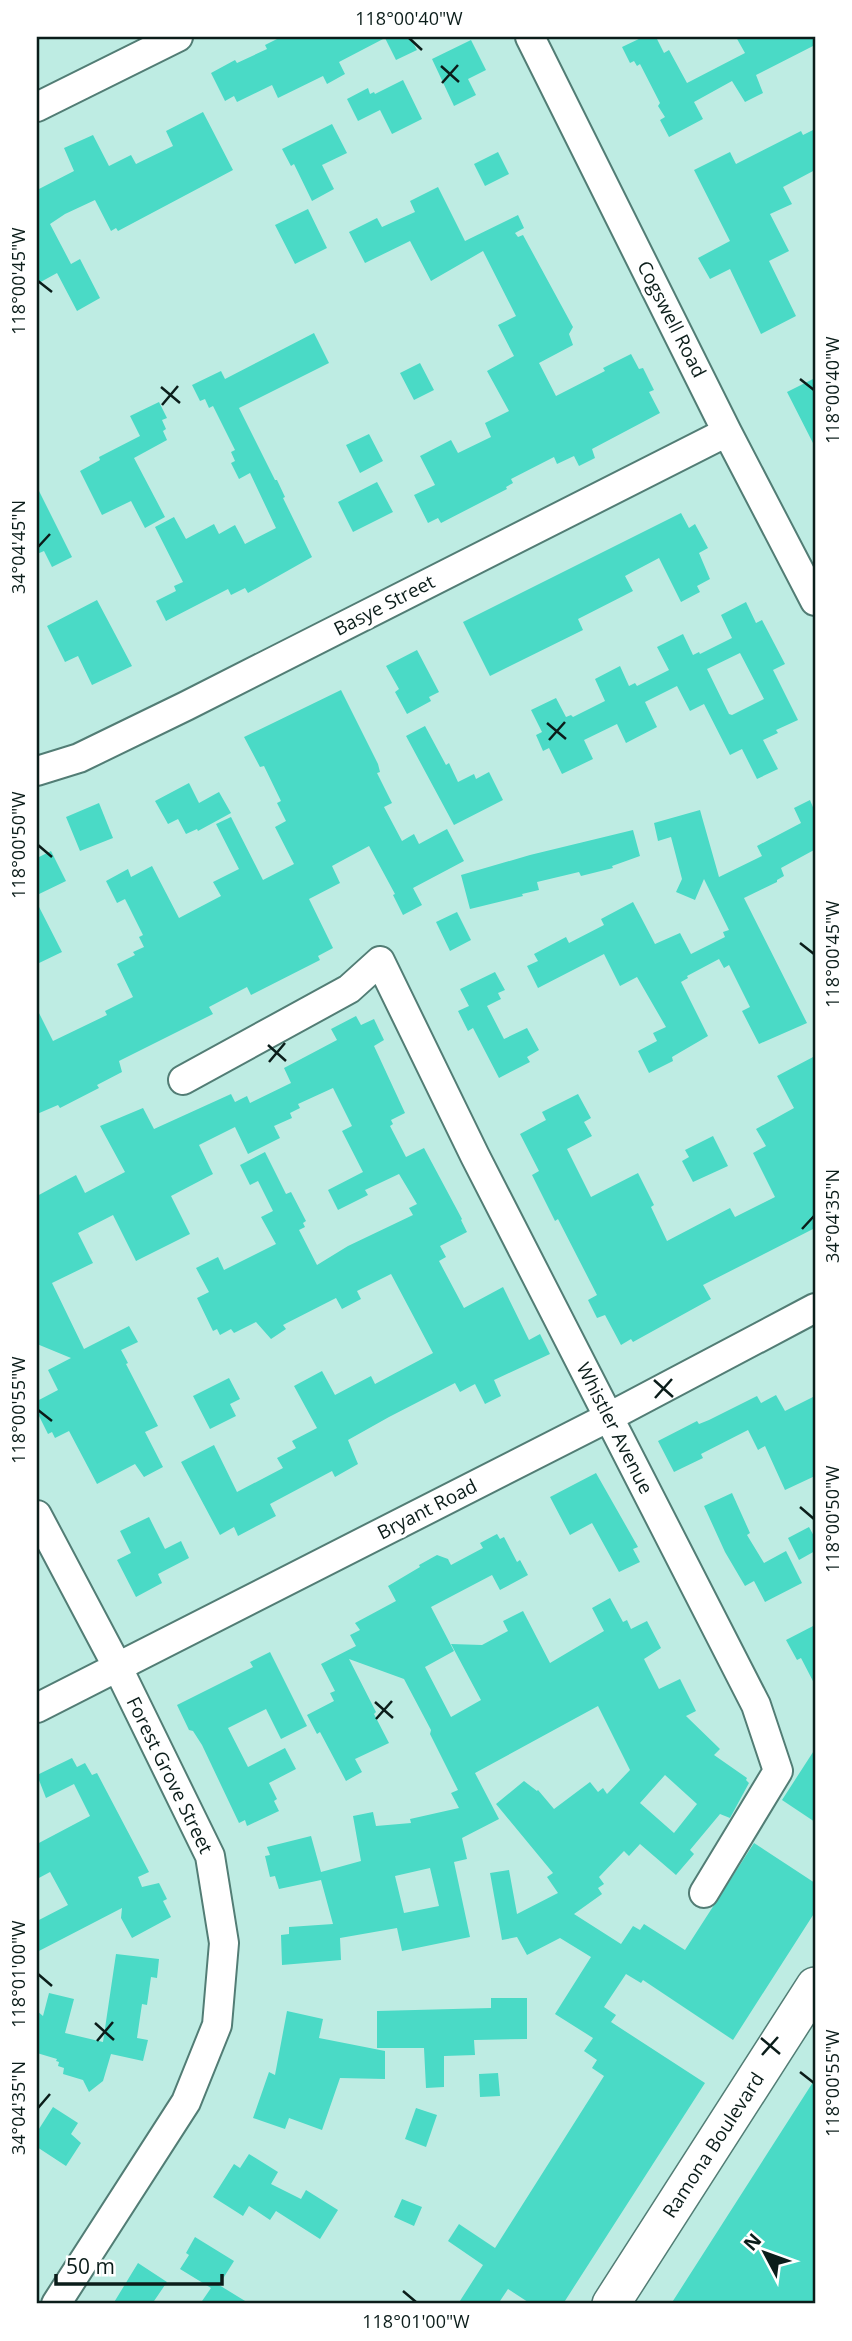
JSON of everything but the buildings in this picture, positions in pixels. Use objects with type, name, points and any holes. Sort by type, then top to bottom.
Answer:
[{"type":"main road","name":"Ramona Boulevard","points":[[611,2304],[815,1986]]},
{"type":"street","points":[[37,107],[178,37]]},
{"type":"street","name":"Cogswell Road","points":[[530,37],[727,432],[815,601]]},
{"type":"street","name":"Basye Street","points":[[37,771],[79,758],[179,709],[727,432]]},
{"type":"street","name":"Whistler Avenue","points":[[183,1080],[349,989],[380,961],[475,1156],[756,1705],[778,1771],[704,1893]]},
{"type":"street","name":"Bryant Road","points":[[37,1708],[609,1417],[815,1308]]},
{"type":"street","name":"Forest Grove Street","points":[[37,1515],[117,1666],[210,1856],[224,1943],[216,2025],[186,2102],[56,2304]]}]
